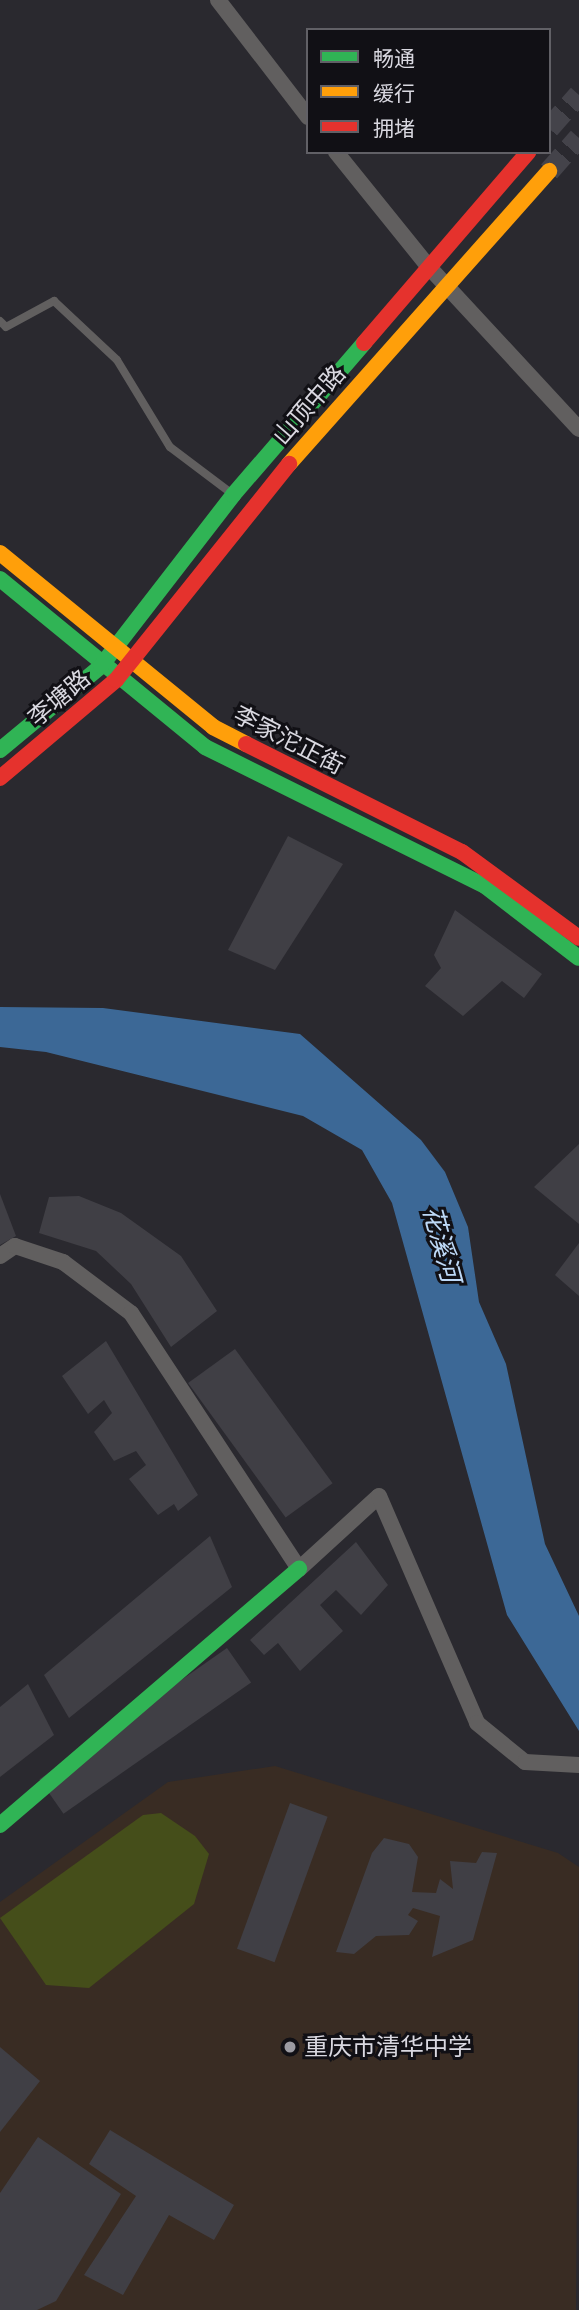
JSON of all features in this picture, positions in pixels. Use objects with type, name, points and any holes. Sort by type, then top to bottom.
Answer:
[{"type":"main road","name":"山顶中路","points":[[101,666],[233,495],[526,154]]},
{"type":"main road","name":"山顶中路","points":[[116,680],[250,508],[445,285],[549,171]]},
{"type":"main road","name":"李家沱正街","points":[[0,553],[130,664],[239,742],[481,863],[579,938]]},
{"type":"main road","name":"李家沱正街","points":[[0,579],[116,680],[228,760],[485,886],[579,958]]},
{"type":"main road","name":"李塘路","points":[[0,750],[101,666]]},
{"type":"main road","name":"李塘路","points":[[0,778],[116,680]]},
{"type":"main road","points":[[0,1825],[299,1569]]},
{"type":"street","points":[[218,0],[306,114]]},
{"type":"street","points":[[339,154],[428,266],[579,429]]},
{"type":"street","points":[[0,1256],[15,1246],[63,1262],[131,1313],[299,1569],[379,1496],[477,1723],[525,1762],[579,1763]]},
{"type":"lane","points":[[0,321],[6,327],[54,301],[117,360],[170,447],[233,495]]},
{"type":"shaded area","name":"重庆市清华中学","points":[[275,1766],[558,1853],[579,1867],[576,2310],[0,2310],[0,1902],[168,1782]]},
{"type":"green space","points":[[161,1813],[195,1836],[209,1854],[194,1904],[89,1988],[46,1985],[0,1918],[143,1815]]},
{"type":"water","name":"花溪河","points":[[0,1007],[103,1008],[300,1034],[421,1140],[445,1172],[468,1227],[479,1302],[506,1364],[545,1544],[579,1616],[579,1731],[507,1615],[392,1203],[362,1150],[303,1116],[46,1052],[0,1047]]},
{"type":"building","points":[[288,836],[343,864],[275,970],[228,950]]},
{"type":"building","points":[[455,910],[542,974],[524,998],[502,981],[463,1016],[425,986],[441,968],[434,955]]},
{"type":"building","points":[[579,1144],[579,1224],[534,1187]]},
{"type":"building","points":[[0,1194],[16,1236],[0,1245]]},
{"type":"building","points":[[79,1196],[121,1213],[181,1256],[217,1311],[171,1347],[131,1284],[96,1251],[39,1233],[49,1197]]},
{"type":"building","points":[[579,1243],[579,1296],[555,1275]]},
{"type":"building","points":[[106,1341],[198,1495],[178,1511],[174,1504],[158,1515],[129,1479],[146,1465],[136,1451],[114,1461],[94,1432],[112,1413],[104,1400],[88,1414],[62,1376]]},
{"type":"building","points":[[235,1349],[333,1483],[286,1517],[188,1383]]},
{"type":"building","points":[[210,1536],[232,1587],[69,1718],[44,1675]]},
{"type":"building","points":[[356,1542],[388,1585],[361,1615],[336,1590],[320,1605],[343,1631],[300,1671],[278,1643],[264,1655],[250,1640]]},
{"type":"building","points":[[227,1648],[251,1682],[64,1814],[39,1779]]},
{"type":"building","points":[[28,1684],[54,1735],[0,1777],[0,1707]]},
{"type":"building","points":[[290,1803],[328,1817],[275,1962],[237,1949]]},
{"type":"building","points":[[384,1838],[409,1844],[418,1857],[412,1892],[436,1893],[440,1879],[453,1889],[450,1861],[476,1863],[482,1852],[497,1853],[473,1940],[432,1957],[440,1916],[413,1908],[408,1915],[418,1921],[409,1935],[376,1936],[354,1954],[336,1952],[372,1853]]},
{"type":"building","points":[[0,2047],[40,2081],[0,2132]]},
{"type":"building","points":[[110,2130],[234,2205],[214,2240],[169,2215],[123,2295],[84,2275],[136,2196],[89,2164]]},
{"type":"building","points":[[38,2137],[121,2194],[56,2301],[37,2310],[0,2310],[0,2193]]},
{"type":"tunnel","points":[[551,126],[579,94]]},
{"type":"tunnel","points":[[549,171],[579,137]]},
{"type":"traffic: fast","points":[[0,750],[101,666],[233,495],[364,343]]},
{"type":"traffic: fast","points":[[0,579],[205,747],[485,886],[579,958]]},
{"type":"traffic: fast","points":[[0,1825],[299,1569]]},
{"type":"traffic: slow","points":[[289,464],[549,171]]},
{"type":"traffic: slow","points":[[0,553],[213,727],[246,744]]},
{"type":"traffic: jam","points":[[364,343],[526,154]]},
{"type":"traffic: jam","points":[[0,778],[116,680],[289,464]]},
{"type":"traffic: jam","points":[[246,744],[462,852],[579,938]]},
{"type":"place","name":"重庆市清华中学","points":[[290,2047]]}]
